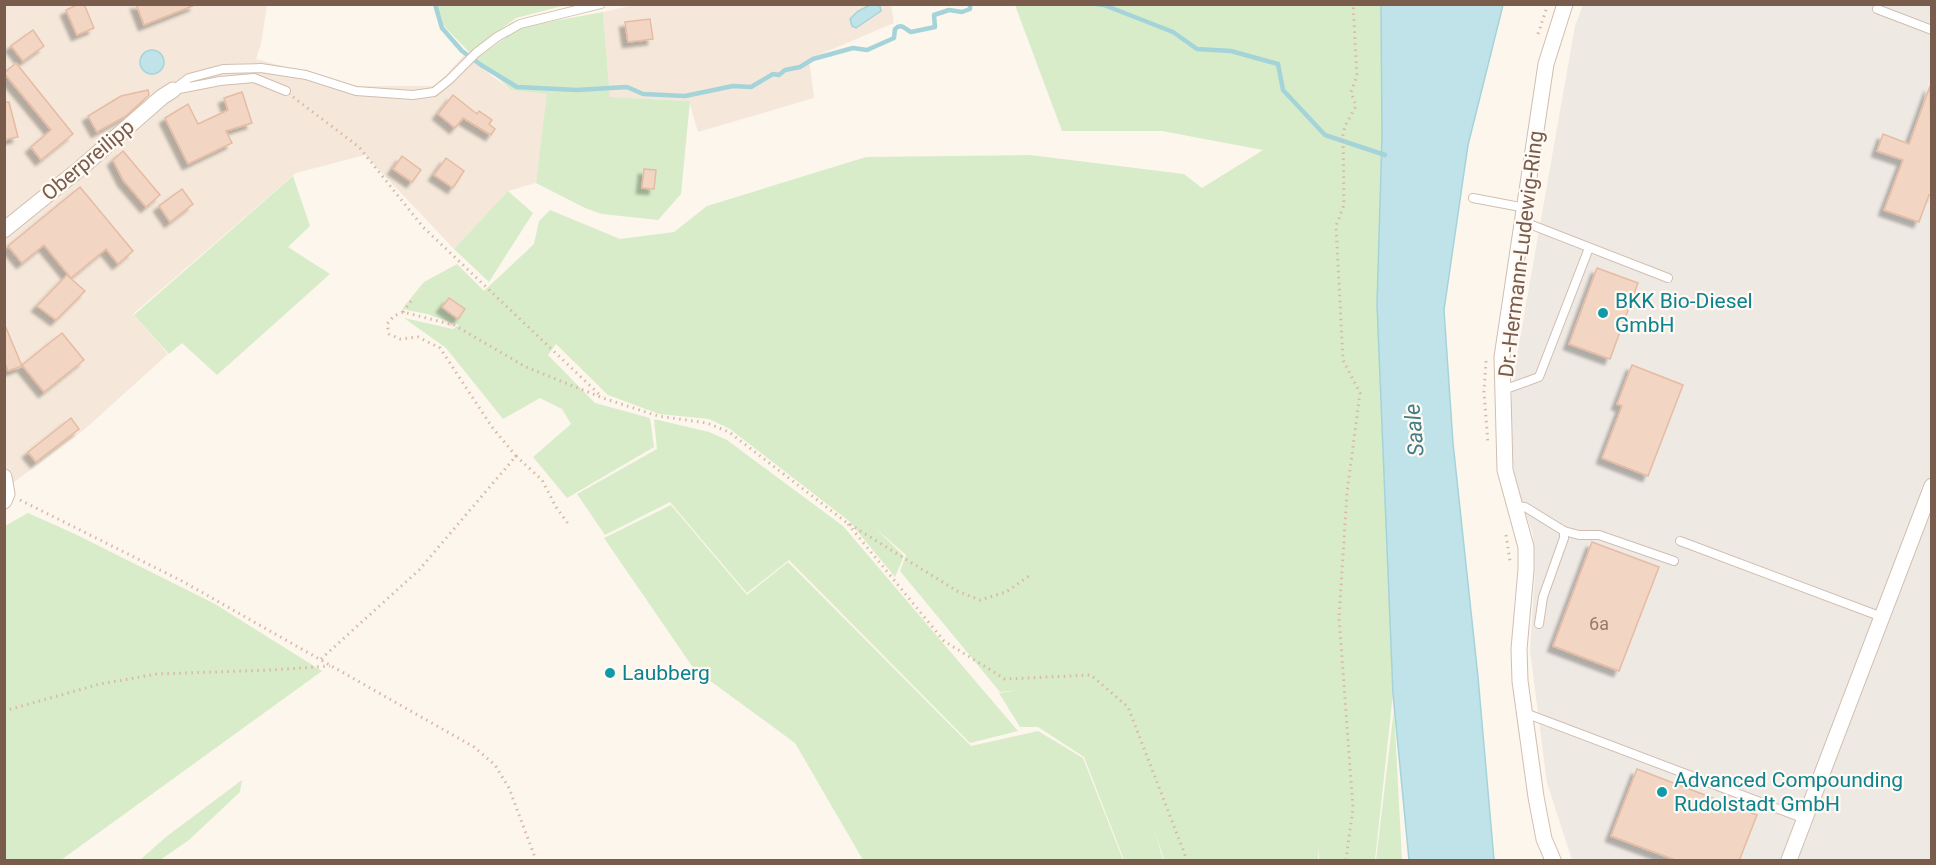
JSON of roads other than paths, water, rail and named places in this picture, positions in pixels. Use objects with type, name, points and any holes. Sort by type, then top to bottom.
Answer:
[{"type":"street","name":"Dr.-Hermann-Ludewig-Ring","points":[[1553,861],[1544,839],[1536,797],[1525,713],[1519,649],[1526,547],[1505,470],[1503,357],[1546,64],[1565,4]]},
{"type":"street","name":"Oberpreilipp","points":[[4,230],[173,90]]},
{"type":"street","points":[[4,477],[6,497]]},
{"type":"street","points":[[1789,861],[1932,486]]},
{"type":"lane","points":[[173,90],[189,78],[223,69],[261,68],[306,75],[356,91],[413,95],[434,92],[476,53],[497,37],[520,24],[601,4]]},
{"type":"lane","points":[[1877,9],[1932,30]]},
{"type":"lane","points":[[173,90],[220,81],[254,78],[286,92]]},
{"type":"lane","points":[[1473,198],[1525,215],[1589,248],[1668,278]]},
{"type":"lane","points":[[1503,390],[1539,377],[1589,248]]},
{"type":"lane","points":[[1515,506],[1525,507],[1564,531],[1579,535],[1599,535],[1674,561]]},
{"type":"lane","points":[[1539,624],[1543,597],[1564,538],[1564,531]]},
{"type":"lane","points":[[1680,541],[1882,617]]},
{"type":"lane","points":[[1525,713],[1805,819]]},
{"type":"water","points":[[872,4],[880,6],[881,11],[856,28],[852,26],[850,19],[858,11]]},
{"type":"water","name":"Saale","points":[[1381,5],[1503,5],[1468,145],[1444,310],[1453,443],[1478,677],[1494,860],[1409,860],[1393,694],[1377,304],[1382,137]]},
{"type":"water","points":[[152,50],[161,53],[164,62],[161,71],[152,74],[143,71],[140,62],[143,53]]},
{"type":"waterway","points":[[435,4],[442,28],[462,51],[517,87],[577,90],[627,87],[643,94],[685,96],[733,86],[751,87],[773,74],[779,75],[785,70],[800,67],[813,59],[853,48],[867,50],[894,38],[895,29],[899,26],[911,32],[935,27],[934,15],[949,10],[962,12],[970,9],[970,4]]},
{"type":"waterway","points":[[1097,4],[1173,32],[1197,49],[1231,51],[1278,64],[1283,90],[1325,135],[1385,155]]},
{"type":"place","name":"BKK Bio-Diesel GmbH","points":[[1603,313]]},
{"type":"place","name":"Laubberg","points":[[610,673]]},
{"type":"place","name":"Advanced Compounding Rudolstadt GmbH","points":[[1662,792]]}]
